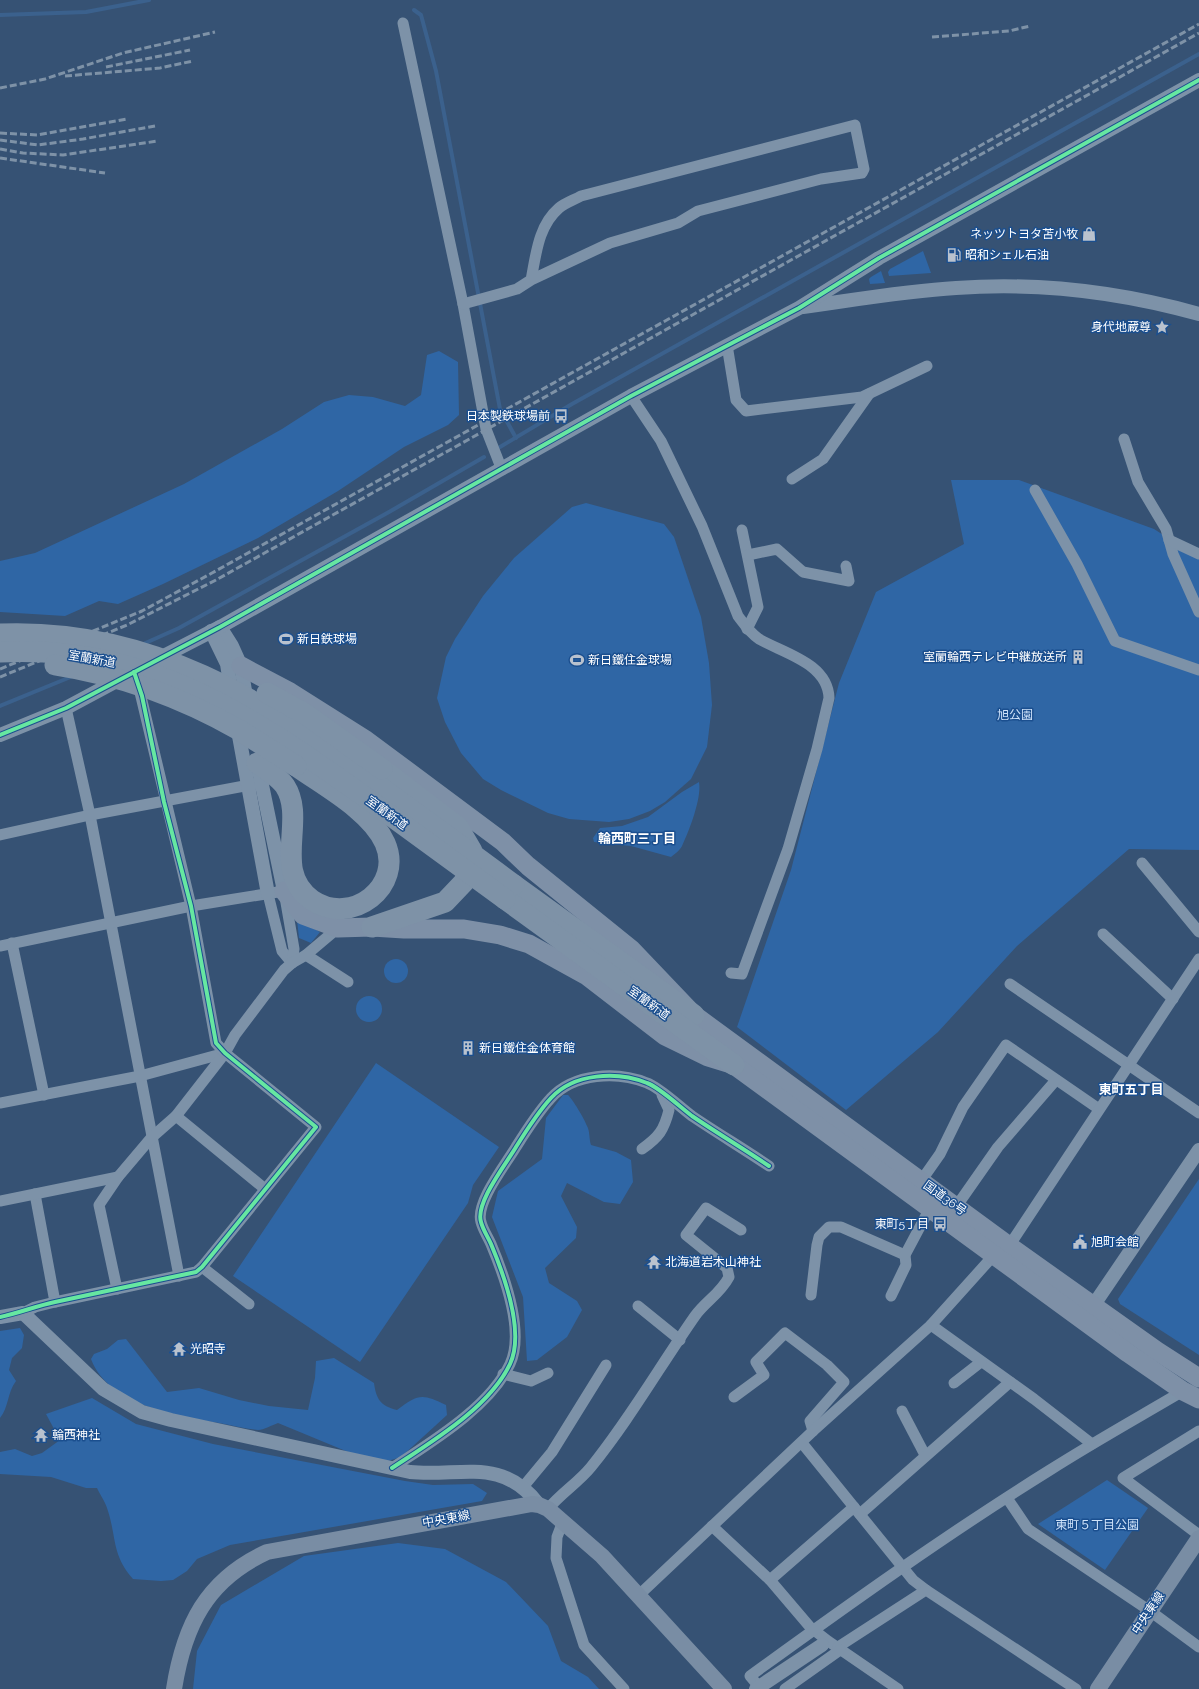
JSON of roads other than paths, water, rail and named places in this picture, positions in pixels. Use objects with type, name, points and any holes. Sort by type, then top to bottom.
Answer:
[{"type":"highway","points":[[0,622],[50,622],[98,627],[160,643],[238,677],[305,714],[382,769],[458,827],[472,851],[472,864],[464,882],[445,902],[372,927]]},
{"type":"highway","name":"室蘭新道","points":[[0,634],[43,634],[120,646],[182,666],[223,685],[270,710],[320,743],[734,1065]]},
{"type":"highway","name":"室蘭新道","points":[[0,652],[37,651],[67,654],[124,664],[178,683],[236,710],[694,1015]]},
{"type":"highway","points":[[0,658],[58,666],[106,676],[151,689],[196,708],[238,730],[296,766],[364,816],[378,831],[385,844],[388,858],[386,874],[380,888],[368,901],[351,909],[329,908],[312,900],[300,887],[293,873],[290,854],[291,798],[284,785],[258,762]]},
{"type":"highway","name":"国道36号","points":[[241,666],[290,692],[366,740],[503,842],[528,866],[632,950],[694,1015],[956,1206],[1001,1250],[1191,1395]]},
{"type":"highway","name":"国道36号","points":[[276,892],[303,915],[323,924],[338,928],[372,927],[404,929],[464,929],[500,936],[528,944],[587,976],[665,1036],[708,1056],[734,1065],[930,1208],[1093,1306],[1157,1351],[1199,1378]]},
{"type":"main road","name":"中央東線","points":[[174,1689],[180,1656],[187,1634],[197,1613],[208,1596],[221,1582],[254,1558],[275,1551],[521,1506],[544,1507]]},
{"type":"main road","points":[[544,1507],[563,1521],[602,1556],[724,1689]]},
{"type":"main road","name":"中央東線","points":[[1098,1689],[1199,1538]]},
{"type":"street","points":[[403,23],[473,302],[486,429],[502,470]]},
{"type":"street","points":[[0,735],[66,708],[216,629],[632,396],[799,308],[879,258],[1198,83]]},
{"type":"street","points":[[473,302],[517,289],[531,280],[610,243],[678,223],[698,211],[821,179],[862,173],[864,169],[854,125],[581,196],[560,207],[549,219],[540,235],[531,280]]},
{"type":"street","points":[[799,308],[933,290],[1029,286],[1077,290],[1128,297],[1199,314]]},
{"type":"street","points":[[727,345],[736,400],[746,411],[862,397],[927,366]]},
{"type":"street","points":[[792,479],[823,459],[869,394]]},
{"type":"street","points":[[632,396],[661,442],[702,526],[738,616],[747,629],[757,638],[813,668],[823,678],[829,689],[829,698],[817,749],[788,849],[742,974],[731,973]]},
{"type":"street","points":[[1124,439],[1138,482],[1166,529],[1173,554],[1199,612]]},
{"type":"street","points":[[1035,490],[1077,564],[1115,641],[1199,670]]},
{"type":"street","points":[[742,530],[758,607],[747,629]]},
{"type":"street","points":[[1169,540],[1199,554]]},
{"type":"street","points":[[748,554],[777,549],[803,572],[850,581],[846,566]]},
{"type":"street","points":[[216,629],[232,646],[241,666],[262,783],[282,950],[292,963]]},
{"type":"street","points":[[216,629],[227,664],[247,786],[276,892],[294,949],[292,963]]},
{"type":"street","points":[[0,1317],[23,1313],[35,1307],[55,1302],[196,1272],[202,1267],[316,1127],[224,1053],[216,1043],[190,906],[164,802],[142,696],[134,672]]},
{"type":"street","points":[[66,708],[90,815],[178,1276]]},
{"type":"street","points":[[0,835],[90,815],[262,783]]},
{"type":"street","points":[[1142,863],[1199,932]]},
{"type":"street","points":[[0,946],[190,906],[276,892]]},
{"type":"street","points":[[117,1289],[99,1205],[118,1177],[151,1138],[176,1116],[284,970],[292,963],[306,956],[338,928]]},
{"type":"street","points":[[1103,934],[1173,999]]},
{"type":"street","points":[[12,943],[44,1095]]},
{"type":"street","points":[[306,956],[348,982]]},
{"type":"street","points":[[639,1595],[813,1431],[930,1325],[1001,1250],[1130,1065],[1199,959]]},
{"type":"street","points":[[1010,984],[1130,1065],[1199,1114]]},
{"type":"street","points":[[921,1180],[940,1154],[963,1107],[1006,1045],[1098,1109]]},
{"type":"street","points":[[0,1103],[140,1076],[224,1053]]},
{"type":"street","points":[[392,1468],[450,1430],[484,1398],[510,1364],[516,1344],[514,1324],[505,1285],[491,1245],[480,1221],[481,1209],[485,1198],[519,1142],[551,1098],[568,1085],[579,1080],[607,1076],[627,1078],[648,1083],[694,1117],[769,1166]]},
{"type":"street","points":[[956,1206],[998,1147],[1056,1080]]},
{"type":"street","points":[[642,1149],[661,1133],[665,1124],[669,1110],[660,1092]]},
{"type":"street","points":[[176,1116],[266,1189]]},
{"type":"street","points":[[1093,1306],[1199,1150]]},
{"type":"street","points":[[0,1201],[118,1177]]},
{"type":"street","points":[[35,1194],[55,1302]]},
{"type":"street","points":[[23,1313],[103,1389],[142,1412],[171,1420],[392,1468],[430,1474],[487,1472],[506,1477],[523,1487],[544,1507],[556,1499],[584,1475],[607,1447],[696,1314],[722,1289],[729,1277],[727,1268],[686,1235],[706,1208],[741,1230]]},
{"type":"street","points":[[891,1296],[906,1265],[905,1255],[930,1208]]},
{"type":"street","points":[[812,1295],[819,1237],[830,1227],[841,1227],[905,1255]]},
{"type":"street","points":[[202,1267],[249,1304]]},
{"type":"street","points":[[638,1306],[680,1340]]},
{"type":"street","points":[[930,1325],[1010,1382],[1092,1444]]},
{"type":"street","points":[[734,1397],[764,1375],[756,1362],[784,1333],[827,1365],[844,1382],[810,1421],[813,1431]]},
{"type":"street","points":[[954,1383],[981,1362]]},
{"type":"street","points":[[523,1487],[552,1452],[606,1365]]},
{"type":"street","points":[[503,1374],[531,1381],[548,1373]]},
{"type":"street","points":[[770,1580],[925,1455],[1010,1382]]},
{"type":"street","points":[[761,1689],[750,1676],[903,1567],[1092,1444],[1191,1395]]},
{"type":"street","points":[[902,1411],[925,1455]]},
{"type":"street","points":[[1199,1431],[1123,1478],[1199,1535]]},
{"type":"street","points":[[802,1443],[913,1580],[1076,1689]]},
{"type":"street","points":[[1007,1498],[1028,1529],[1150,1611],[1199,1647]]},
{"type":"street","points":[[563,1521],[558,1537],[556,1558],[584,1646],[624,1689]]},
{"type":"street","points":[[712,1526],[770,1580],[814,1629],[832,1646],[898,1689]]},
{"type":"street","points":[[756,1689],[926,1590]]},
{"type":"street","points":[[785,1689],[832,1646]]},
{"type":"waterway","points":[[0,15],[86,12],[149,0]]},
{"type":"waterway","points":[[414,10],[421,15],[436,71],[500,409],[516,438]]},
{"type":"waterway","points":[[500,447],[572,404],[1199,54]]},
{"type":"waterway","points":[[141,645],[179,628],[389,512],[484,457]]},
{"type":"waterway","points":[[0,706],[73,676]]},
{"type":"railway","points":[[0,669],[142,611],[1199,24]]},
{"type":"railway","points":[[932,37],[1009,31],[1030,26]]},
{"type":"railway","points":[[0,88],[45,79],[123,53],[215,32]]},
{"type":"railway","points":[[0,677],[127,625],[216,580],[1199,33]]},
{"type":"railway","points":[[106,67],[190,50]]},
{"type":"railway","points":[[65,76],[160,68],[193,61]]},
{"type":"railway","points":[[0,133],[37,135],[127,119]]},
{"type":"railway","points":[[0,140],[38,145],[83,139],[155,126]]},
{"type":"railway","points":[[0,149],[23,153],[63,155],[158,141]]},
{"type":"railway","points":[[0,158],[105,173]]},
{"type":"place","name":"ネッツトヨタ苫小牧","points":[[1089,234]]},
{"type":"place","name":"昭和シェル石油","points":[[954,255]]},
{"type":"place","name":"身代地蔵尊","points":[[1162,327]]},
{"type":"place","name":"日本製鉄球場前","points":[[561,416]]},
{"type":"place","name":"新日鉄球場","points":[[286,639]]},
{"type":"place","name":"室蘭輪西テレビ中継放送所","points":[[1078,657]]},
{"type":"place","name":"新日鐵住金球場","points":[[577,660]]},
{"type":"place","name":"新日鐵住金体育館","points":[[468,1048]]},
{"type":"place","name":"東町5丁目","points":[[940,1224]]},
{"type":"place","name":"旭町会館","points":[[1080,1242]]},
{"type":"place","name":"北海道岩木山神社","points":[[654,1262]]},
{"type":"place","name":"光昭寺","points":[[179,1349]]},
{"type":"place","name":"輪西神社","points":[[41,1435]]},
{"type":"district","name":"輪西町三丁目","points":[[637,838]]},
{"type":"district","name":"東町五丁目","points":[[1131,1089]]},
{"type":"park label","name":"旭公園","points":[[1015,715]]},
{"type":"park label","name":"東町５丁目公園","points":[[1097,1525]]}]
